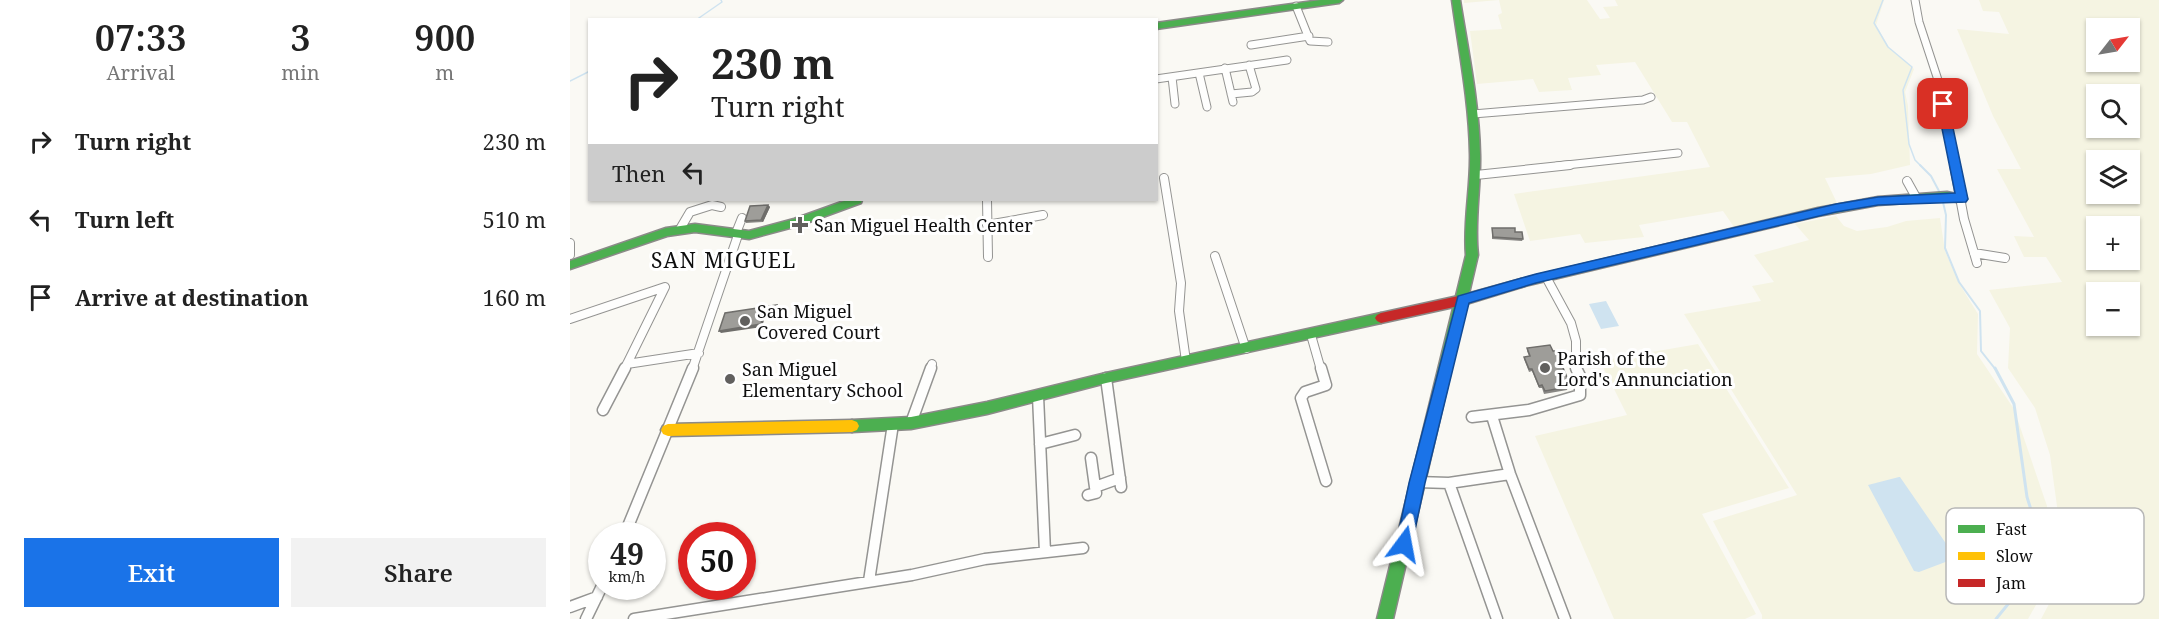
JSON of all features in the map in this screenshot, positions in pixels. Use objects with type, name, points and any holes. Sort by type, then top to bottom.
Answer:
[{"type":"street","points":[[1158,26],[1310,2],[1339,0]]},
{"type":"street","points":[[1385,619],[1473,255],[1470,241],[1476,175],[1473,114],[1456,0]]},
{"type":"street","points":[[1915,0],[1921,33],[1939,81],[1977,263]]},
{"type":"street","points":[[1296,6],[1311,41],[1328,42]]},
{"type":"street","points":[[1251,45],[1309,36]]},
{"type":"street","points":[[1158,79],[1287,60]]},
{"type":"street","points":[[1231,94],[1252,92],[1256,89],[1250,65]]},
{"type":"street","points":[[1225,68],[1233,102]]},
{"type":"street","points":[[1199,73],[1207,107]]},
{"type":"street","points":[[1172,76],[1175,104]]},
{"type":"street","points":[[1473,114],[1643,100],[1651,97]]},
{"type":"street","points":[[1476,175],[1678,153]]},
{"type":"street","points":[[1164,178],[1181,283],[1179,310],[1186,360]]},
{"type":"street","points":[[1907,181],[1917,200]]},
{"type":"street","points":[[668,430],[911,423],[1038,396],[1186,360],[1311,335],[1418,308],[1463,300],[1546,277],[1818,212],[1878,201],[1932,199],[1947,196],[1962,199]]},
{"type":"street","points":[[570,265],[680,229],[703,228],[737,234],[760,233],[854,201]]},
{"type":"street","points":[[987,201],[988,256]]},
{"type":"street","points":[[680,229],[688,214],[693,211],[712,205],[721,207]]},
{"type":"street","points":[[987,225],[1042,215]]},
{"type":"street","points":[[630,522],[699,353],[732,257],[742,218]]},
{"type":"street","points":[[570,243],[570,255]]},
{"type":"street","points":[[1974,253],[2006,258]]},
{"type":"street","points":[[732,257],[759,254]]},
{"type":"street","points":[[1215,256],[1246,349]]},
{"type":"street","points":[[1472,417],[1530,410],[1580,394],[1580,376],[1575,367],[1576,341],[1571,323],[1546,277]]},
{"type":"street","points":[[570,319],[661,286],[665,287],[662,297],[603,410]]},
{"type":"street","points":[[1311,335],[1326,385],[1305,392],[1301,398],[1326,481]]},
{"type":"street","points":[[627,364],[699,353]]},
{"type":"street","points":[[911,423],[932,364]]},
{"type":"street","points":[[1095,487],[1121,482],[1106,378]]},
{"type":"street","points":[[1038,396],[1045,552]]},
{"type":"street","points":[[1492,416],[1510,474],[1566,619]]},
{"type":"street","points":[[868,581],[893,424]]},
{"type":"street","points":[[1040,444],[1075,435]]},
{"type":"street","points":[[1088,495],[1096,493],[1091,458]]},
{"type":"street","points":[[1417,483],[1449,483],[1510,474]]},
{"type":"street","points":[[1449,483],[1497,619]]},
{"type":"street","points":[[634,619],[985,560],[1083,548]]},
{"type":"street","points":[[570,607],[588,598]]},
{"type":"street","points":[[586,619],[596,600]]},
{"type":"green space","points":[[1464,0],[1499,0],[1464,3]]},
{"type":"green space","points":[[1499,0],[1587,0],[1600,19],[1610,18],[1603,7],[1618,6],[1615,0],[1884,0],[1876,25],[1889,48],[1914,69],[1905,92],[1908,106],[1910,165],[1871,174],[1825,178],[1837,203],[1734,227],[1723,211],[1639,225],[1644,237],[1585,243],[1580,234],[1530,241],[1514,194],[1710,167],[1687,122],[1672,122],[1635,62],[1596,65],[1601,75],[1568,78],[1572,90],[1539,92],[1533,79],[1477,84],[1470,31],[1502,29],[1498,15],[1502,13]]},
{"type":"green space","points":[[1979,0],[2159,0],[2159,619],[2041,619],[2049,604],[2144,604],[2144,508],[2057,508],[2050,455],[2035,408],[2008,368],[2010,328],[1989,290],[2062,282],[2046,257],[2024,257],[2014,236],[2034,237],[1997,169],[2021,169],[1993,116],[1957,29],[2009,34],[1999,12],[1983,11]]},
{"type":"green space","points":[[1836,216],[1844,226],[1857,231],[1887,227],[1906,221],[1940,218],[1945,251],[1960,285],[1978,314],[1977,354],[2014,409],[2047,508],[1946,508],[1946,604],[2036,604],[2028,619],[1762,619],[1713,521],[1797,495],[1684,314],[1761,301],[1752,286],[1774,282],[1754,255],[1809,240],[1795,224]]},
{"type":"green space","points":[[1698,344],[1789,488],[1702,514],[1756,614],[1745,619],[1614,619],[1535,436],[1627,415],[1600,361]]},
{"type":"water","points":[[1606,301],[1619,326],[1601,329],[1589,304]]},
{"type":"water","points":[[1900,477],[1946,544],[1946,562],[1919,572],[1914,571],[1868,485]]},
{"type":"building","points":[[768,205],[761,220],[745,221],[750,206]]},
{"type":"building","points":[[1492,228],[1515,228],[1515,232],[1522,232],[1523,239],[1493,237]]},
{"type":"building","points":[[720,254],[717,264],[711,265],[712,256]]},
{"type":"building","name":"San Miguel Covered Court","points":[[777,305],[776,312],[763,315],[761,324],[719,331],[725,313]]},
{"type":"building","name":"Parish of the Lord's Annunciation","points":[[1550,345],[1553,351],[1560,351],[1565,363],[1561,363],[1569,382],[1566,382],[1568,387],[1545,391],[1542,385],[1539,386],[1524,357],[1530,356],[1527,348]]},
{"type":"waterway","points":[[699,18],[722,2],[721,0]]},
{"type":"waterway","points":[[1883,0],[1874,23],[1888,47],[1912,67],[1903,90],[1909,144],[1915,160],[1931,176],[1940,193]]},
{"type":"waterway","points":[[570,81],[588,72]]},
{"type":"waterway","points":[[1942,198],[1946,215],[1945,248],[1959,282],[1980,311],[1981,351],[1996,370]]},
{"type":"waterway","points":[[1995,368],[2014,404],[2030,508]]},
{"type":"waterway","points":[[1996,619],[2008,604]]},
{"type":"traffic: fast","points":[[1158,26],[1339,0]]},
{"type":"traffic: fast","points":[[1385,619],[1472,255],[1470,230],[1475,167],[1474,136],[1456,0]]},
{"type":"traffic: fast","points":[[1521,283],[1818,212],[1878,201],[1947,196],[1962,199]]},
{"type":"traffic: fast","points":[[570,265],[666,232],[695,228],[749,235],[797,222],[854,201]]},
{"type":"traffic: fast","points":[[852,426],[911,423],[987,408],[1106,378],[1381,318]]},
{"type":"traffic: slow","points":[[668,430],[852,426]]},
{"type":"traffic: jam","points":[[1381,318],[1463,300],[1521,283]]},
{"type":"place","name":"San Miguel Health Center","points":[[800,225]]},
{"type":"place","name":"San Miguel Covered Court","points":[[745,321]]},
{"type":"place","name":"Parish of the Lord's Annunciation","points":[[1545,368]]},
{"type":"place","name":"San Miguel Elementary School","points":[[730,379]]},
{"type":"district","name":"SAN MIGUEL","points":[[724,260]]},
{"type":"route","points":[[1404,544],[1463,300],[1536,279],[1836,208],[1878,201],[1932,199],[1947,196],[1962,199],[1943,104]]}]
